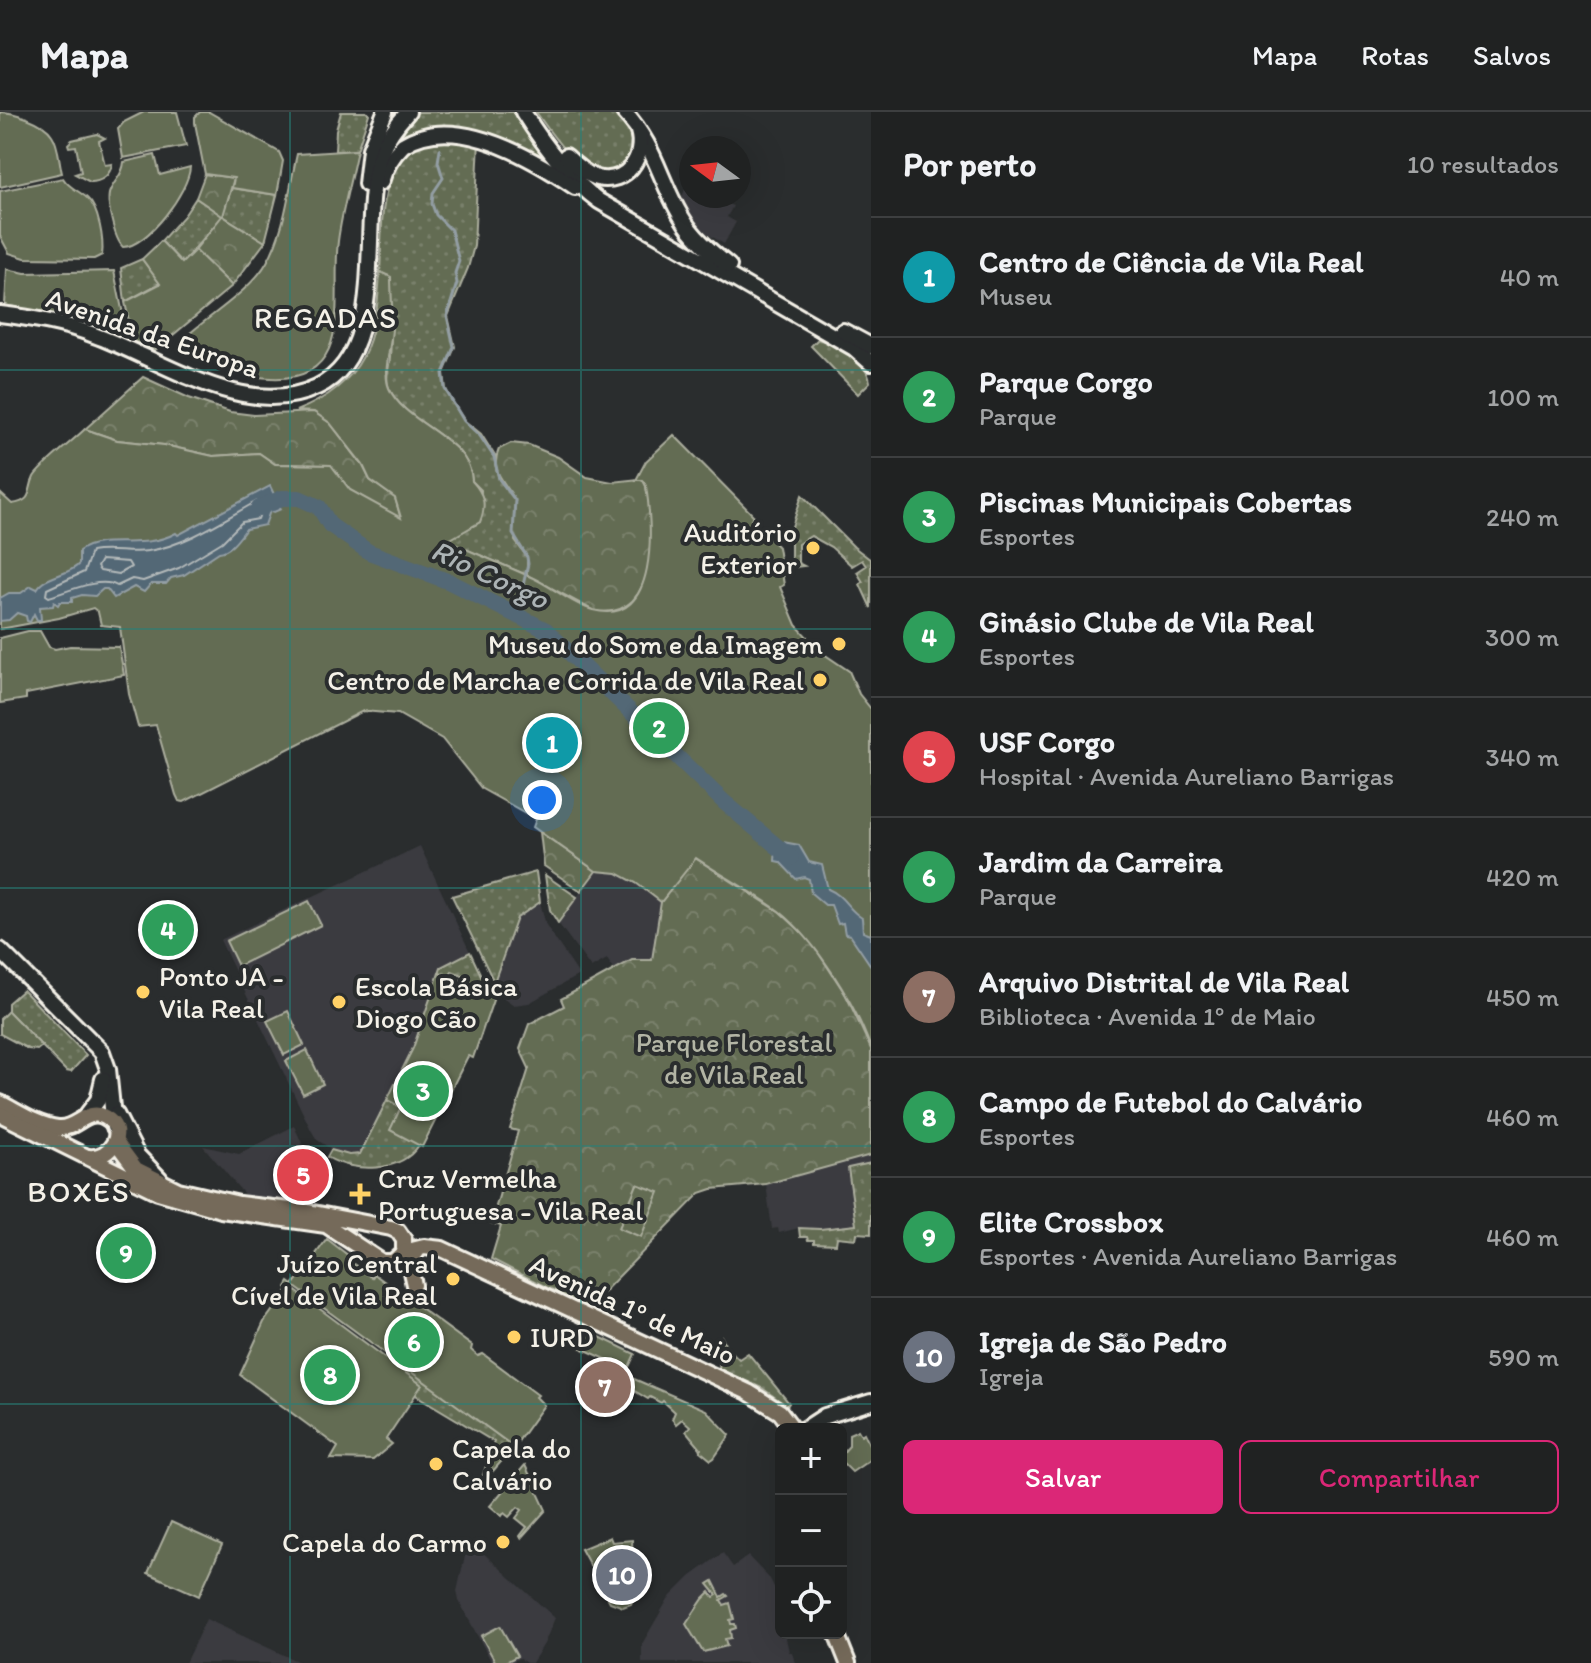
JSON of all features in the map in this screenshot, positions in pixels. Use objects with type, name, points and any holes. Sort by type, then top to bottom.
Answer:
[{"type":"main road","points":[[369,237],[367,163],[385,112]]},
{"type":"main road","name":"Avenida da Europa","points":[[1,314],[84,331],[232,392],[263,398],[298,394],[321,385],[348,362],[357,346],[364,320],[373,184],[381,154],[392,132],[408,112]]},
{"type":"main road","points":[[523,112],[583,188],[607,206]]},
{"type":"main road","points":[[531,112],[572,163],[602,179],[621,175],[636,162],[640,138],[627,115]]},
{"type":"main road","points":[[627,115],[646,138],[686,224],[729,266]]},
{"type":"main road","points":[[369,237],[389,162],[413,137],[437,128],[466,130],[490,137],[537,161],[607,206],[850,346],[871,363]]},
{"type":"main road","points":[[563,165],[613,201],[871,346]]},
{"type":"main road","points":[[0,950],[102,1052],[108,1069],[115,1134],[108,1154],[102,1157],[84,1155],[76,1148],[73,1135],[94,1106],[102,1087],[103,1072],[99,1060],[0,960]]},
{"type":"main road","points":[[110,1102],[137,1155],[166,1185]]},
{"type":"main road","points":[[0,1103],[52,1127],[67,1128],[98,1115],[105,1117],[131,1165],[166,1185],[214,1199],[391,1228],[400,1233],[405,1244],[404,1252],[393,1262],[382,1262],[326,1225],[193,1204],[140,1184],[0,1114]]},
{"type":"main road","points":[[375,1257],[371,1248],[372,1238],[383,1228]]},
{"type":"main road","name":"Avenida 1º de Maio","points":[[400,1233],[426,1239],[748,1392],[794,1423]]},
{"type":"main road","points":[[414,1285],[409,1261],[424,1247]]},
{"type":"main road","name":"Avenida 1º de Maio","points":[[404,1252],[424,1247],[442,1249]]},
{"type":"main road","points":[[809,1423],[871,1402]]},
{"type":"main road","points":[[838,1639],[848,1663]]},
{"type":"shaded area","points":[[686,208],[732,208],[727,217],[736,222],[724,244],[706,233]]},
{"type":"shaded area","name":"Escola Básica Diogo Cão","points":[[420,846],[470,952],[441,967],[413,1048],[360,1154],[337,1153],[317,1140],[311,1130],[220,940]]},
{"type":"shaded area","points":[[596,871],[617,873],[661,902],[652,960],[632,960],[614,970],[607,959],[591,968],[558,923]]},
{"type":"shaded area","points":[[540,902],[546,925],[579,975],[529,1003],[514,1005],[502,997],[494,982],[517,918]]},
{"type":"shaded area","points":[[294,1126],[319,1179],[315,1208],[249,1200],[203,1146],[239,1154]]},
{"type":"shaded area","points":[[871,1155],[871,1163],[848,1169],[856,1225],[799,1228],[779,1233],[778,1228],[772,1229],[766,1184]]},
{"type":"shaded area","points":[[473,1549],[480,1550],[555,1618],[532,1663],[519,1658],[510,1663],[492,1663],[459,1601],[457,1591],[465,1556]]},
{"type":"shaded area","points":[[723,1553],[733,1567],[748,1556],[775,1589],[775,1639],[786,1639],[795,1663],[642,1663],[642,1644],[668,1599],[691,1576]]},
{"type":"shaded area","points":[[206,1619],[301,1663],[185,1663]]},
{"type":"green space","points":[[0,112],[28,118],[48,130],[56,144],[62,173],[0,187]]},
{"type":"green space","points":[[144,112],[177,112],[186,146],[123,158],[118,129],[124,122]]},
{"type":"green space","points":[[200,112],[209,112],[279,152],[283,161],[277,195],[232,188],[234,178],[205,174],[195,123],[195,117]]},
{"type":"green space","points":[[341,112],[369,114],[357,150],[335,151]]},
{"type":"green space","points":[[418,112],[513,112],[559,169],[498,139],[457,130],[415,136],[393,146],[401,131]]},
{"type":"green space","points":[[536,112],[620,112],[632,130],[634,141],[631,156],[615,171],[607,173],[589,168],[563,148]]},
{"type":"green space","points":[[97,134],[105,138],[99,141],[105,165],[112,164],[104,178],[90,182],[75,174],[81,172],[76,146],[69,147],[68,144],[72,140]]},
{"type":"green space","points":[[422,140],[479,140],[474,246],[448,316],[455,347],[444,373],[446,389],[454,405],[465,421],[481,434],[495,456],[499,479],[515,500],[515,541],[527,557],[527,575],[446,541],[480,522],[481,490],[472,481],[469,466],[461,454],[397,401],[388,384],[391,278],[380,272],[382,217],[389,182],[396,166]]},
{"type":"green space","points":[[357,150],[338,241],[334,331],[328,351],[317,366],[298,375],[271,378],[243,374],[216,362],[189,334],[242,291],[267,262],[282,223],[297,154]]},
{"type":"green space","points":[[155,155],[160,175],[190,167],[188,177],[175,203],[154,228],[133,245],[123,247],[112,220],[110,191],[124,162]]},
{"type":"green space","points":[[205,174],[234,178],[223,216],[265,242],[232,286],[195,250],[222,216],[196,198]]},
{"type":"green space","points":[[63,178],[95,209],[102,255],[94,259],[25,258],[9,253],[0,236],[0,191]]},
{"type":"green space","points":[[232,188],[277,195],[265,242],[223,216],[182,263],[161,241],[196,198],[222,215]]},
{"type":"green space","points":[[161,241],[182,263],[195,250],[232,286],[155,350],[133,341],[125,302],[160,284],[142,259]]},
{"type":"green space","points":[[142,259],[160,283],[125,302],[121,268]]},
{"type":"green space","points":[[7,269],[25,273],[114,271],[129,343],[87,325],[5,305]]},
{"type":"green space","points":[[380,272],[391,277],[389,388],[409,412],[450,442],[461,454],[483,500],[480,522],[447,541],[533,578],[585,607],[615,611],[630,603],[641,588],[647,569],[650,524],[646,486],[643,480],[636,480],[646,461],[674,435],[754,516],[751,519],[778,547],[784,585],[780,587],[796,625],[821,652],[849,671],[859,694],[871,709],[871,1049],[856,1013],[833,974],[807,939],[779,911],[696,858],[661,902],[617,873],[596,871],[533,827],[536,819],[482,789],[442,739],[398,714],[363,711],[184,802],[179,801],[156,725],[138,727],[129,694],[120,627],[101,625],[98,612],[93,608],[0,629],[0,493],[12,504],[27,498],[37,472],[85,429],[117,440],[164,445],[213,456],[259,453],[275,464],[331,465],[350,490],[401,518],[395,498],[370,480],[363,465],[330,423],[314,412],[296,411],[338,387],[363,357],[375,319]]},
{"type":"green space","points":[[818,339],[834,345],[863,367],[870,382],[858,394],[811,346]]},
{"type":"green space","points":[[143,377],[230,412],[254,415],[314,412],[330,423],[370,480],[395,498],[401,519],[350,490],[330,465],[275,464],[259,453],[213,456],[164,445],[117,440],[85,429]]},
{"type":"green space","points":[[511,443],[529,445],[558,457],[587,477],[612,482],[639,479],[645,482],[651,544],[642,586],[632,601],[616,610],[594,611],[527,575],[527,557],[513,534],[515,500],[496,464],[499,449]]},
{"type":"green space","points":[[802,495],[871,560],[871,608],[857,572],[866,566],[862,560],[852,566],[831,547],[811,536],[798,544],[798,563],[804,566],[791,564],[791,530]]},
{"type":"green space","points":[[40,631],[49,647],[55,649],[70,646],[119,647],[124,675],[26,694],[26,699],[0,703],[0,638]]},
{"type":"green space","points":[[540,832],[596,871],[581,891],[544,866]]},
{"type":"green space","name":"Parque Florestal de Vila Real","points":[[695,858],[780,912],[810,940],[846,995],[871,1049],[871,1155],[766,1184],[700,1193],[588,1308],[491,1259],[501,1226],[491,1223],[518,1131],[510,1129],[529,1068],[520,1049],[529,1024],[564,1006],[561,999],[632,960],[652,960],[661,902]]},
{"type":"green space","points":[[536,872],[540,902],[517,918],[494,982],[452,896]]},
{"type":"green space","points":[[545,875],[577,897],[558,923],[550,910]]},
{"type":"green space","points":[[309,901],[321,925],[238,966],[226,941]]},
{"type":"green space","points":[[470,952],[484,982],[481,987],[467,982],[468,977],[452,971],[450,977],[439,973],[441,967]]},
{"type":"green space","points":[[439,973],[481,987],[484,982],[493,1000],[473,1058],[468,1056],[422,1147],[390,1130],[401,1107],[387,1100],[413,1048]]},
{"type":"green space","points":[[23,990],[86,1055],[71,1072],[66,1071],[8,1011],[8,1003]]},
{"type":"green space","points":[[8,1011],[42,1046],[37,1050],[28,1049],[0,1034],[0,1019]]},
{"type":"green space","points":[[288,1011],[304,1045],[284,1055],[267,1021]]},
{"type":"green space","points":[[307,1050],[323,1084],[303,1094],[286,1061]]},
{"type":"green space","points":[[387,1100],[401,1107],[419,1145],[411,1154],[401,1161],[376,1168],[350,1166],[327,1157],[331,1150],[349,1155],[360,1154]]},
{"type":"green space","points":[[871,1163],[871,1234],[857,1233],[856,1239],[837,1237],[836,1244],[814,1243],[807,1237],[800,1237],[799,1228],[856,1225],[848,1168]]},
{"type":"green space","points":[[637,1184],[659,1192],[641,1237],[619,1228]]},
{"type":"green space","points":[[327,1239],[372,1278],[374,1274],[472,1346],[471,1350],[478,1356],[483,1354],[538,1395],[536,1397],[544,1405],[514,1447],[295,1287],[293,1289],[422,1385],[386,1439],[392,1444],[373,1460],[331,1459],[338,1447],[240,1375],[264,1322],[288,1289],[289,1282],[293,1285]]},
{"type":"green space","points":[[581,1328],[635,1354],[628,1369],[570,1343]]},
{"type":"green space","points":[[722,1338],[730,1355],[733,1353],[739,1359],[748,1353],[789,1403],[787,1406],[762,1388],[719,1369]]},
{"type":"green space","points":[[388,1354],[514,1447],[479,1487],[494,1442],[414,1394],[421,1385],[386,1357]]},
{"type":"green space","points":[[634,1379],[706,1410],[730,1435],[714,1458],[711,1460],[700,1451],[686,1431],[690,1426],[682,1419],[676,1424],[672,1419],[675,1412],[663,1401],[648,1399],[628,1387]]},
{"type":"green space","points":[[858,1430],[871,1444],[871,1459],[852,1472],[847,1467],[849,1434]]},
{"type":"green space","points":[[525,1465],[546,1510],[521,1538],[527,1527],[516,1518],[522,1510],[518,1507],[509,1517],[504,1513],[502,1516],[490,1506]]},
{"type":"green space","points":[[171,1522],[222,1545],[199,1596],[148,1573]]},
{"type":"green space","points":[[610,1537],[612,1542],[632,1540],[634,1596],[631,1604],[623,1607],[610,1602],[581,1549]]},
{"type":"green space","points":[[713,1581],[721,1597],[728,1596],[721,1600],[724,1605],[730,1603],[734,1619],[730,1620],[736,1628],[730,1630],[731,1638],[725,1639],[727,1646],[703,1652],[686,1624],[710,1592],[714,1597],[717,1595],[708,1584]]},
{"type":"green space","points":[[500,1626],[517,1656],[504,1663],[496,1663],[481,1636]]},
{"type":"water","points":[[270,486],[281,509],[270,511],[265,525],[246,529],[227,549],[184,575],[171,578],[166,584],[151,584],[144,592],[134,587],[114,598],[107,589],[103,589],[95,596],[82,595],[72,598],[72,602],[60,602],[58,605],[54,602],[53,606],[40,607],[41,620],[37,620],[34,614],[30,622],[26,616],[17,613],[9,620],[0,621],[0,598],[9,593],[21,593],[31,586],[37,589],[45,581],[74,568],[79,564],[79,551],[89,546],[150,541],[178,535]]},
{"type":"water","points":[[783,842],[799,845],[809,862],[822,865],[828,889],[862,918],[863,932],[871,935],[871,966],[850,935],[845,934],[843,923],[838,924],[831,905],[825,905],[811,893],[809,879],[796,879],[780,862],[775,861],[776,847]]},
{"type":"waterway","points":[[440,149],[438,162],[443,178],[433,193],[432,204],[436,215],[451,230],[459,261],[455,273],[457,283],[447,316],[454,347],[443,373],[445,389],[464,421],[480,436],[494,457],[499,479],[515,500],[513,534],[528,564],[516,615]]},
{"type":"waterway","name":"Rio Corgo","points":[[259,508],[282,498],[299,498],[319,507],[330,525],[369,552],[450,582],[546,630],[724,802],[791,858]]},
{"type":"place","name":"Auditório Exterior","points":[[813,548]]},
{"type":"place","name":"Museu do Som e da Imagem","points":[[839,644]]},
{"type":"place","name":"Centro de Marcha e Corrida de Vila Real","points":[[820,680]]},
{"type":"place","name":"Parque Corgo","points":[[659,728]]},
{"type":"place","name":"Centro de Ciência de Vila Real","points":[[552,743]]},
{"type":"place","name":"Ginásio Clube de Vila Real","points":[[168,930]]},
{"type":"place","name":"Ponto JA - Vila Real","points":[[143,992]]},
{"type":"place","name":"Escola Básica Diogo Cão","points":[[339,1002]]},
{"type":"place","name":"Piscinas Municipais Cobertas","points":[[423,1091]]},
{"type":"place","name":"USF Corgo","points":[[303,1175]]},
{"type":"place","name":"Cruz Vermelha Portuguesa - Vila Real","points":[[360,1194]]},
{"type":"place","name":"Elite Crossbox","points":[[126,1253]]},
{"type":"place","name":"Juízo Central Cível de Vila Real","points":[[453,1279]]},
{"type":"place","name":"IURD","points":[[514,1337]]},
{"type":"place","name":"Jardim da Carreira","points":[[414,1342]]},
{"type":"place","name":"Campo de Futebol do Calvário","points":[[330,1375]]},
{"type":"place","name":"Arquivo Distrital de Vila Real","points":[[605,1387]]},
{"type":"place","name":"Capela do Calvário","points":[[436,1464]]},
{"type":"place","name":"Capela do Carmo","points":[[503,1542]]},
{"type":"place","name":"Igreja de São Pedro","points":[[622,1575]]},
{"type":"district","name":"REGADAS","points":[[326,317]]},
{"type":"district","name":"BOXES","points":[[79,1191]]}]
